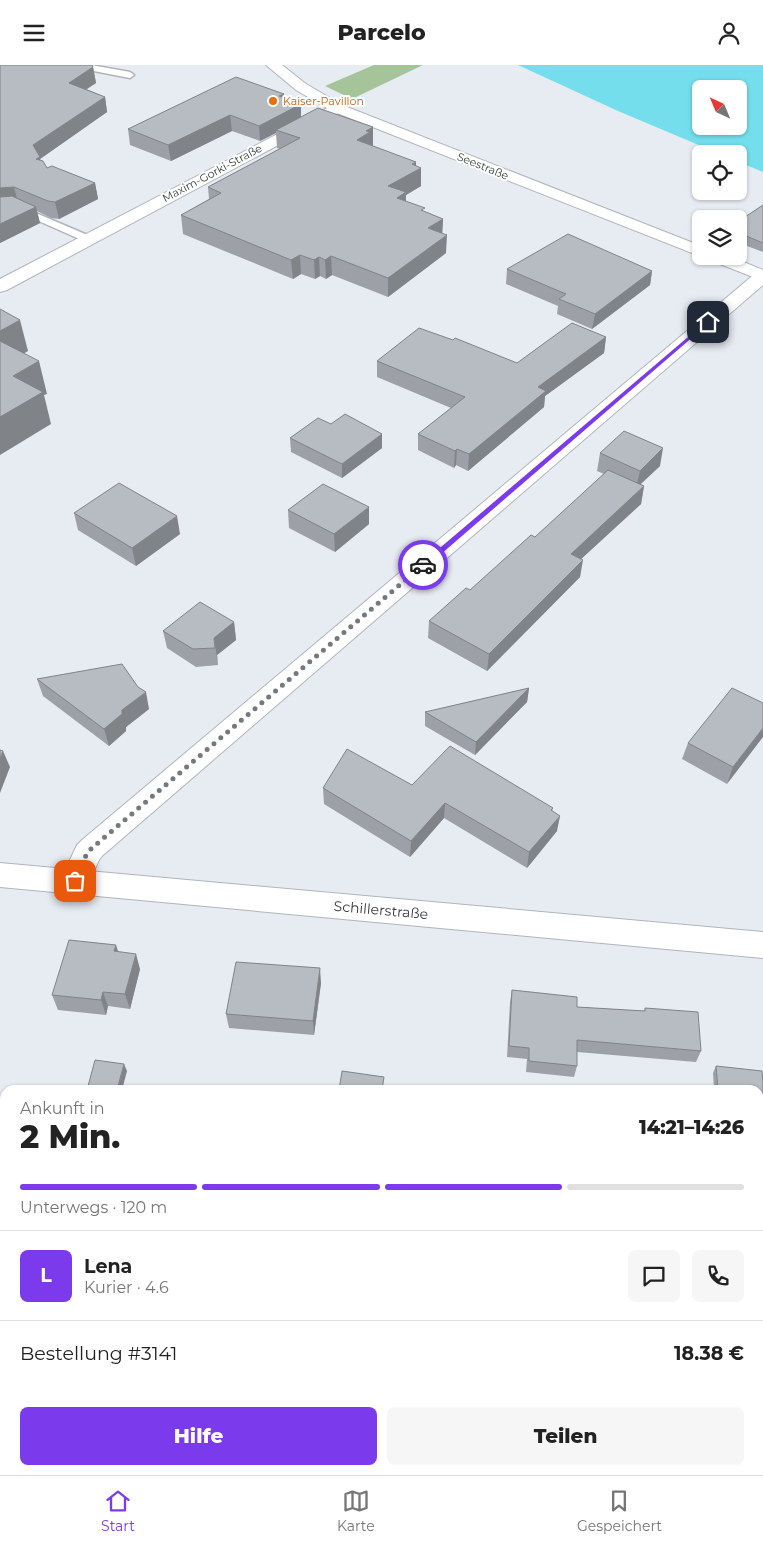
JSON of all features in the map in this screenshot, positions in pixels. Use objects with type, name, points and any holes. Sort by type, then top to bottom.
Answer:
[{"type":"street","name":"Seestraße","points":[[273,65],[301,87],[338,108],[692,248]]},
{"type":"street","name":"Maxim-Gorki-Straße","points":[[0,286],[338,108]]},
{"type":"street","points":[[75,881],[87,853],[92,848],[763,276],[735,265]]},
{"type":"street","name":"Schillerstraße","points":[[0,875],[763,945]]},
{"type":"lane","points":[[78,65],[130,75]]},
{"type":"lane","points":[[0,210],[17,208],[88,239]]},
{"type":"green space","points":[[374,65],[423,65],[352,99],[325,86]]},
{"type":"water","points":[[518,65],[763,65],[763,172],[747,165],[747,145],[699,145],[618,111]]},
{"type":"building","points":[[0,65],[92,65],[93,67],[69,83],[105,97],[33,145],[40,157],[36,159],[43,161],[47,168],[52,166],[95,183],[55,202],[14,187],[0,188]]},
{"type":"building","points":[[236,77],[284,94],[279,96],[301,104],[259,126],[230,115],[168,145],[128,129]]},
{"type":"building","points":[[318,108],[373,127],[366,131],[370,132],[357,140],[416,162],[412,164],[421,168],[388,186],[406,192],[397,198],[425,208],[421,210],[443,219],[428,228],[447,235],[388,278],[331,256],[325,260],[319,257],[314,260],[300,255],[291,260],[181,215],[221,193],[208,187],[300,138],[276,130]]},
{"type":"building","points":[[12,196],[36,207],[0,224],[0,197]]},
{"type":"building","points":[[763,205],[763,243],[747,236],[747,216]]},
{"type":"building","points":[[568,234],[652,271],[595,314],[559,299],[566,294],[507,269]]},
{"type":"building","points":[[0,309],[20,320],[0,331]]},
{"type":"building","points":[[572,323],[606,337],[538,387],[546,391],[469,454],[457,449],[455,451],[418,434],[465,397],[377,361],[419,328],[453,340],[455,338],[517,363]]},
{"type":"building","points":[[0,341],[39,361],[13,376],[43,392],[0,417]]},
{"type":"building","points":[[345,414],[382,434],[342,464],[290,438],[318,418],[331,424]]},
{"type":"building","points":[[624,431],[663,448],[640,471],[600,453]]},
{"type":"building","points":[[608,470],[644,486],[571,554],[583,560],[489,654],[429,621],[466,588],[470,590],[531,535],[535,537]]},
{"type":"building","points":[[119,483],[177,516],[132,548],[74,513]]},
{"type":"building","points":[[323,484],[369,507],[334,534],[288,510]]},
{"type":"building","points":[[200,602],[234,622],[214,638],[215,648],[193,649],[163,631]]},
{"type":"building","points":[[122,664],[138,687],[146,692],[122,710],[122,714],[104,729],[37,679]]},
{"type":"building","points":[[529,688],[476,742],[425,712]]},
{"type":"building","points":[[732,688],[763,703],[763,728],[733,767],[688,743]]},
{"type":"building","points":[[450,746],[553,808],[551,810],[560,816],[529,852],[445,803],[411,841],[323,788],[347,749],[412,785]]},
{"type":"building","points":[[69,940],[116,945],[114,951],[136,954],[125,994],[103,992],[101,1000],[52,995]]},
{"type":"building","points":[[236,962],[320,968],[313,1021],[226,1014]]},
{"type":"building","points":[[512,990],[577,997],[577,1007],[645,1011],[645,1008],[698,1012],[701,1051],[577,1040],[577,1066],[529,1061],[529,1048],[509,1046]]},
{"type":"building","points":[[95,1060],[124,1064],[118,1085],[88,1085]]},
{"type":"building","points":[[716,1066],[762,1071],[763,1085],[718,1085]]},
{"type":"building","points":[[342,1071],[384,1077],[383,1085],[340,1085]]},
{"type":"way so far","points":[[75,881],[87,853],[92,848],[423,565]]},
{"type":"place","name":"Kaiser-Pavillon","points":[[273,101]]},
{"type":"route","points":[[423,565],[708,322]]}]
